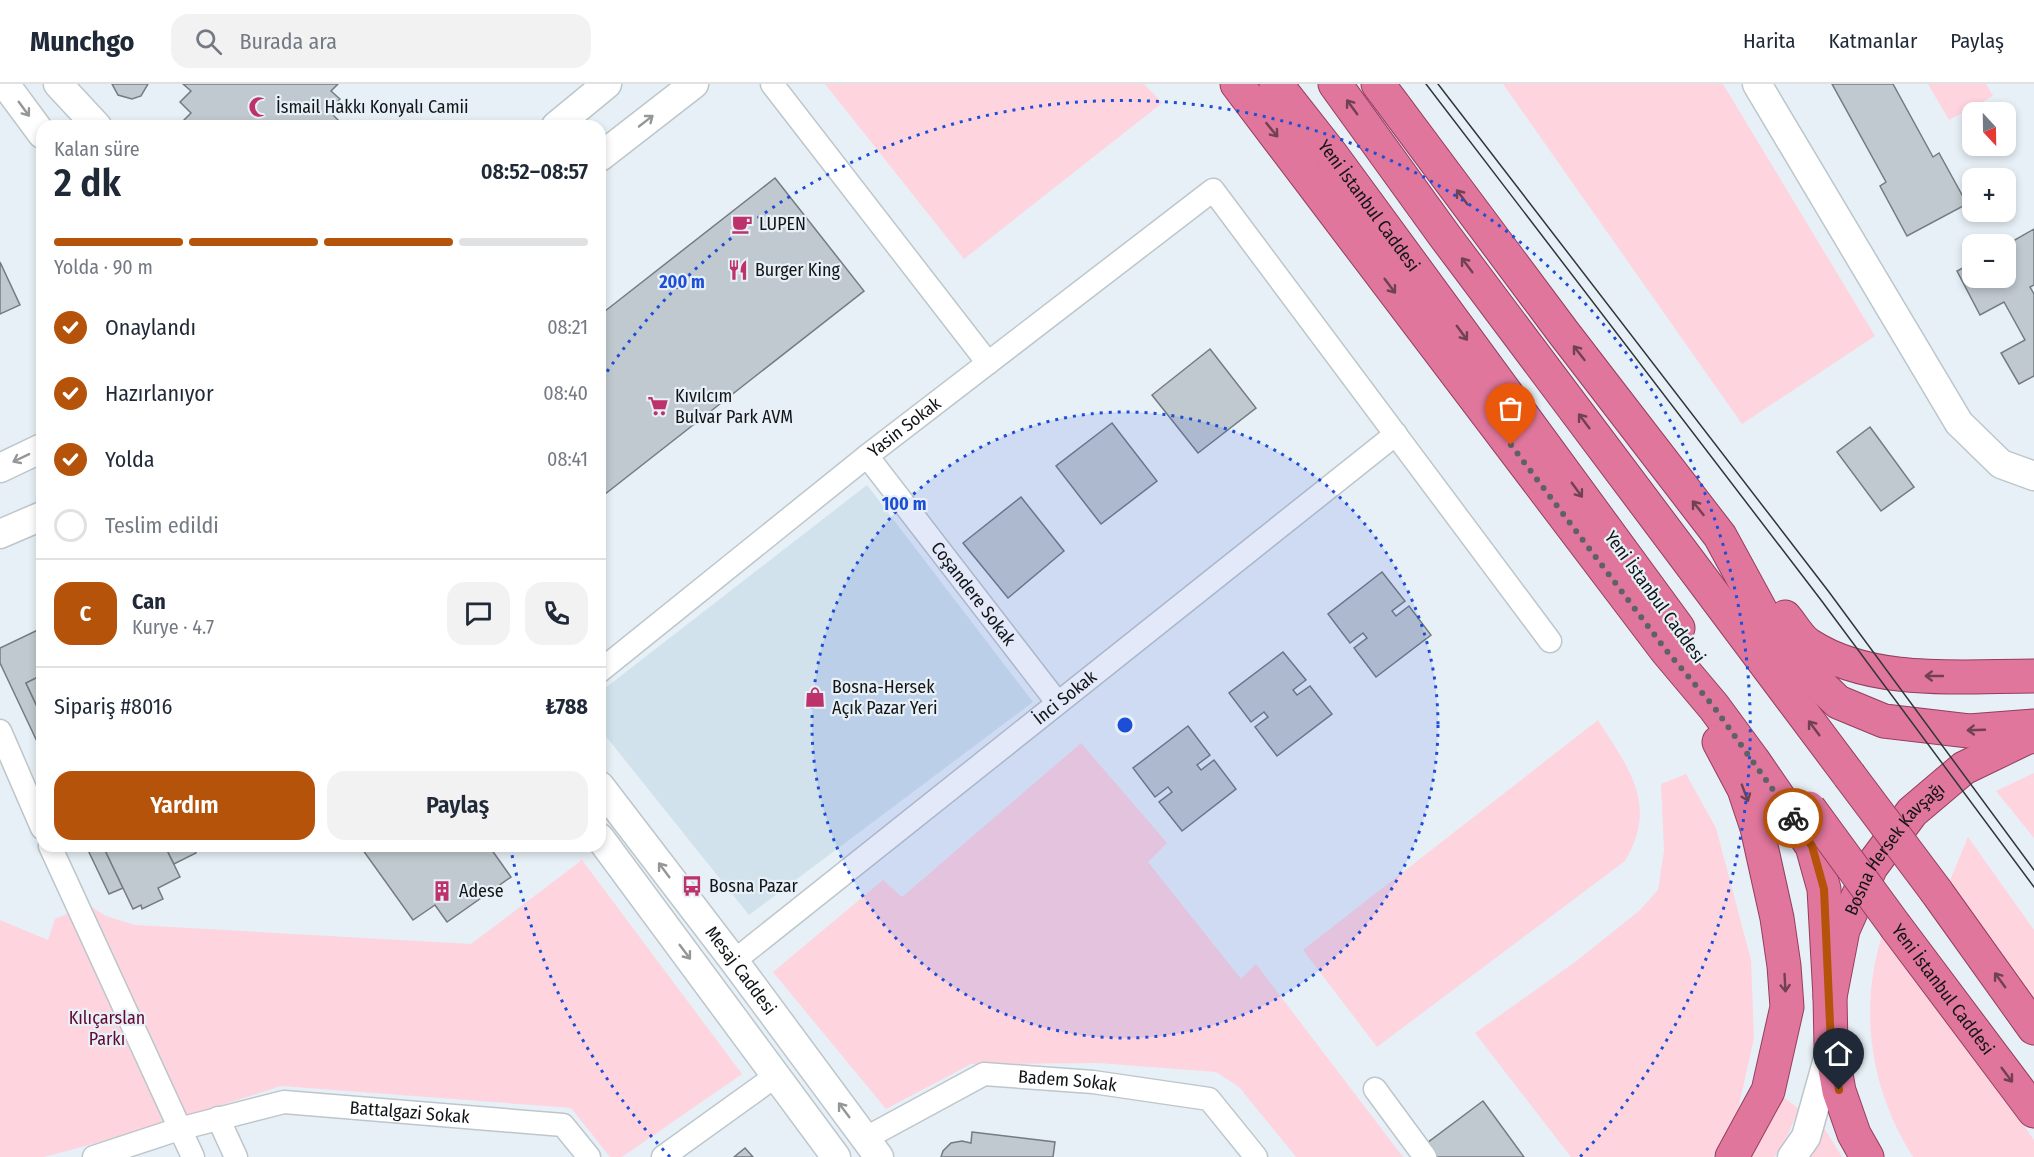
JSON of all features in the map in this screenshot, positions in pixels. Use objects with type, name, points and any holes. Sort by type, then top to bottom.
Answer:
[{"type":"highway","name":"Yeni İstanbul Caddesi","points":[[1276,84],[1331,154],[1896,927],[2034,1111]]},
{"type":"highway","points":[[1335,84],[1444,235],[1936,891],[2034,1028]]},
{"type":"highway","points":[[1378,84],[1563,332],[1806,644],[1852,666],[1914,676],[2034,676]]},
{"type":"highway","points":[[1239,90],[1299,165],[1666,650],[1714,707],[1812,846],[1824,889],[1830,997]]},
{"type":"highway","points":[[1720,536],[1780,646],[1838,702],[1884,721],[1896,723],[1969,731],[2034,726]]},
{"type":"highway","points":[[1666,650],[1710,724],[1744,789],[1757,828],[1777,918],[1784,966],[1786,1007],[1768,1091],[1732,1157]]},
{"type":"highway","name":"Bosna Hersek Kavşağı","points":[[1866,1157],[1854,1134],[1839,1090],[1831,1046],[1830,997],[1843,930],[1871,867],[1912,812],[1964,768],[2025,738],[2034,736]]},
{"type":"street","points":[[5,84],[36,126]]},
{"type":"street","points":[[58,84],[91,120]]},
{"type":"street","points":[[563,120],[607,84]]},
{"type":"street","points":[[606,152],[694,84]]},
{"type":"street","points":[[772,84],[988,363]]},
{"type":"street","points":[[1757,84],[1959,423],[2001,464],[2034,476]]},
{"type":"street","name":"Yasin Sokak","points":[[606,666],[867,456],[1213,190],[1396,434]]},
{"type":"street","points":[[1396,434],[1550,641]]},
{"type":"street","name":"İnci Sokak","points":[[734,961],[1396,434]]},
{"type":"street","points":[[0,468],[36,451]]},
{"type":"street","name":"Coşandere Sokak","points":[[867,456],[1057,702]]},
{"type":"street","points":[[0,534],[36,519]]},
{"type":"street","points":[[0,730],[36,814]]},
{"type":"street","name":"Mesaj Caddesi","points":[[606,794],[734,961],[872,1148]]},
{"type":"street","name":"Mesaj Caddesi","points":[[606,846],[836,1157]]},
{"type":"street","points":[[53,852],[109,979],[156,1074],[193,1157]]},
{"type":"street","points":[[1792,1157],[1806,1137],[1831,1046]]},
{"type":"street","name":"Badem Sokak","points":[[872,1148],[984,1074],[1093,1082],[1209,1099],[1256,1157]]},
{"type":"street","points":[[663,1157],[777,1075]]},
{"type":"street","points":[[1375,1089],[1425,1157]]},
{"type":"street","name":"Battalgazi Sokak","points":[[94,1157],[179,1129],[284,1102],[563,1125],[589,1157]]},
{"type":"street","points":[[218,1118],[236,1157]]},
{"type":"shaded area","name":"Bosna-Hersek Açık Pazar Yeri","points":[[867,485],[1033,702],[749,915],[606,736],[606,687]]},
{"type":"green space","points":[[825,84],[1144,84],[1162,103],[964,259]]},
{"type":"green space","points":[[1503,84],[1723,84],[1875,336],[1742,424]]},
{"type":"green space","points":[[1928,84],[1986,84],[1993,96],[1982,102],[1962,102],[1962,113],[1949,120]]},
{"type":"green space","points":[[1598,720],[1620,754],[1636,787],[1639,822],[1635,841],[1625,861],[1377,1047],[1303,950]]},
{"type":"green space","points":[[1081,743],[1167,843],[1148,862],[1241,979],[1256,964],[1403,1157],[1296,1157],[1239,1087],[1216,1072],[1098,1063],[971,1064],[886,1109],[773,972],[883,880],[902,897]]},
{"type":"green space","points":[[2034,773],[2034,838],[1996,791]]},
{"type":"green space","points":[[1686,774],[1716,828],[1751,960],[1754,1038],[1738,1110],[1713,1157],[1571,1157],[1475,1033],[1575,962],[1639,911],[1658,890],[1664,851],[1661,784]]},
{"type":"green space","points":[[1968,837],[2034,930],[2034,1001],[1949,883]]},
{"type":"green space","name":"Kılıçarslan Parkı","points":[[582,860],[742,1074],[622,1157],[610,1157],[571,1108],[281,1086],[138,1132],[44,1157],[0,1157],[0,920],[48,940],[55,919],[88,905],[106,916],[135,925],[471,944]]},
{"type":"green space","points":[[1884,929],[2034,1140],[2034,1157],[1913,1157],[1886,1103],[1872,1046],[1871,987]]},
{"type":"green space","points":[[1778,1093],[1799,1109],[1781,1150],[1774,1157],[1745,1157]]},
{"type":"green space","points":[[1821,1123],[1842,1157],[1809,1157]]},
{"type":"building","points":[[112,84],[148,84],[141,96],[132,99],[118,95]]},
{"type":"building","name":"İsmail Hakkı Konyalı Camii","points":[[183,84],[338,84],[331,91],[340,99],[329,111],[338,120],[184,120],[191,113],[180,102],[191,91]]},
{"type":"building","points":[[1832,84],[1893,84],[1933,157],[1939,153],[1962,195],[1962,207],[1907,236],[1880,186],[1886,182]]},
{"type":"building","name":"Kıvılcım Bulvar Park AVM","points":[[775,178],[864,291],[606,493],[606,310]]},
{"type":"building","points":[[2034,229],[2034,285],[2030,287],[2034,294],[2034,376],[2019,384],[2001,353],[2025,340],[2004,302],[1980,315],[1966,288],[2016,288],[2016,239]]},
{"type":"building","points":[[0,262],[20,305],[0,314]]},
{"type":"building","points":[[1962,268],[1962,281],[1957,271]]},
{"type":"building","points":[[1210,349],[1256,408],[1198,453],[1152,395]]},
{"type":"building","points":[[1112,423],[1157,481],[1101,524],[1056,466]]},
{"type":"building","points":[[1870,427],[1914,487],[1881,511],[1837,452]]},
{"type":"building","points":[[1021,497],[1064,551],[1008,598],[963,543]]},
{"type":"building","points":[[1382,572],[1405,601],[1392,611],[1396,616],[1409,606],[1431,635],[1376,677],[1354,648],[1367,638],[1363,633],[1350,643],[1328,614]]},
{"type":"building","points":[[36,631],[36,678],[26,683],[36,704],[36,739],[0,663],[0,648]]},
{"type":"building","points":[[1283,652],[1306,680],[1293,690],[1297,695],[1310,686],[1332,714],[1277,756],[1255,727],[1268,717],[1264,712],[1251,722],[1229,693]]},
{"type":"building","points":[[36,678],[36,704],[26,683]]},
{"type":"building","points":[[1188,726],[1210,755],[1197,765],[1201,770],[1214,760],[1236,789],[1182,831],[1159,802],[1172,792],[1168,787],[1155,797],[1133,768]]},
{"type":"building","points":[[89,852],[106,852],[123,888],[109,894]]},
{"type":"building","points":[[106,852],[168,852],[180,877],[158,888],[163,899],[142,909],[141,905],[133,909]]},
{"type":"building","points":[[168,852],[196,853],[174,864]]},
{"type":"building","name":"Adese","points":[[364,852],[493,852],[511,877],[447,922],[435,905],[413,920]]},
{"type":"building","points":[[1483,1101],[1524,1157],[1431,1157],[1423,1146]]},
{"type":"building","points":[[972,1132],[1055,1142],[1053,1157],[941,1157],[943,1151],[951,1143],[962,1141],[971,1143]]},
{"type":"building","points":[[745,1148],[753,1157],[734,1157]]},
{"type":"tram line","points":[[1426,84],[1821,600],[2034,887]]},
{"type":"tram line","points":[[1438,84],[1829,592],[2034,870]]},
{"type":"way so far","points":[[1511,445],[1666,650],[1714,707],[1793,818]]},
{"type":"place","name":"İsmail Hakkı Konyalı Camii","points":[[259,107]]},
{"type":"place","name":"LUPEN","points":[[742,224]]},
{"type":"place","name":"Burger King","points":[[738,270]]},
{"type":"place","name":"Kıvılcım Bulvar Park AVM","points":[[658,406]]},
{"type":"place","name":"Bosna-Hersek Açık Pazar Yeri","points":[[815,697]]},
{"type":"place","name":"Bosna Pazar","points":[[692,886]]},
{"type":"place","name":"Adese","points":[[442,891]]},
{"type":"route","points":[[1793,818],[1812,846],[1824,889],[1831,1046],[1839,1090]]}]
